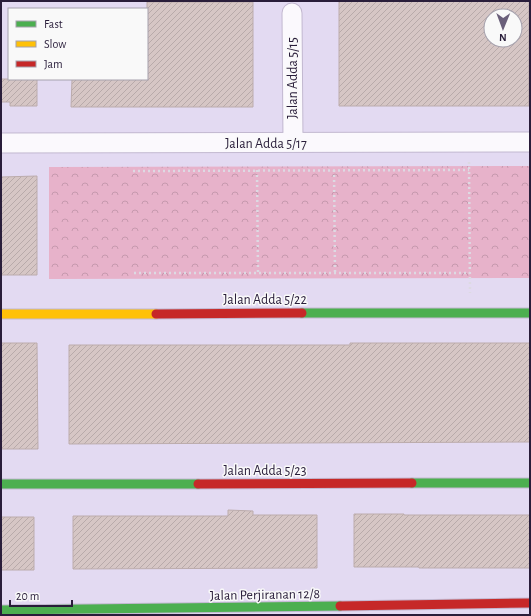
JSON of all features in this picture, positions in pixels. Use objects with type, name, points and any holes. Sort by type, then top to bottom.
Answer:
[{"type":"street","name":"Jalan Adda 5/15","points":[[292,5],[293,142]]},
{"type":"street","name":"Jalan Adda 5/17","points":[[1,143],[530,142]]},
{"type":"street","name":"Jalan Adda 5/22","points":[[1,314],[530,313]]},
{"type":"street","name":"Jalan Adda 5/23","points":[[1,484],[530,483]]},
{"type":"street","name":"Jalan Perjiranan 12/8","points":[[1,610],[80,612],[283,611],[528,606]]},
{"type":"path","points":[[469,142],[470,313]]},
{"type":"path","points":[[133,170],[469,170]]},
{"type":"path","points":[[258,170],[258,273]]},
{"type":"path","points":[[334,170],[335,273]]},
{"type":"path","points":[[134,273],[470,273]]},
{"type":"green space","points":[[530,166],[530,278],[49,279],[49,167]]},
{"type":"building","points":[[339,1],[529,1],[529,106],[339,106]]},
{"type":"building","points":[[147,2],[253,2],[253,107],[71,107],[72,80],[148,80]]},
{"type":"building","points":[[1,79],[37,80],[37,106],[10,106],[10,102],[1,102]]},
{"type":"building","points":[[37,176],[37,275],[1,275],[1,177]]},
{"type":"building","points":[[1,343],[37,343],[38,449],[1,449]]},
{"type":"building","points":[[350,343],[530,343],[530,442],[69,444],[69,345],[350,345]]},
{"type":"building","points":[[228,510],[253,511],[253,515],[317,515],[317,568],[73,569],[73,516],[228,516]]},
{"type":"building","points":[[354,514],[530,515],[530,568],[354,567]]},
{"type":"building","points":[[1,517],[34,517],[34,570],[1,570]]},
{"type":"traffic: fast","points":[[302,313],[530,313]]},
{"type":"traffic: fast","points":[[412,483],[530,483]]},
{"type":"traffic: fast","points":[[1,484],[198,484]]},
{"type":"traffic: fast","points":[[1,610],[340,606]]},
{"type":"traffic: slow","points":[[1,314],[156,314]]},
{"type":"traffic: jam","points":[[156,314],[302,313]]},
{"type":"traffic: jam","points":[[198,484],[412,483]]},
{"type":"traffic: jam","points":[[340,606],[530,603]]}]
